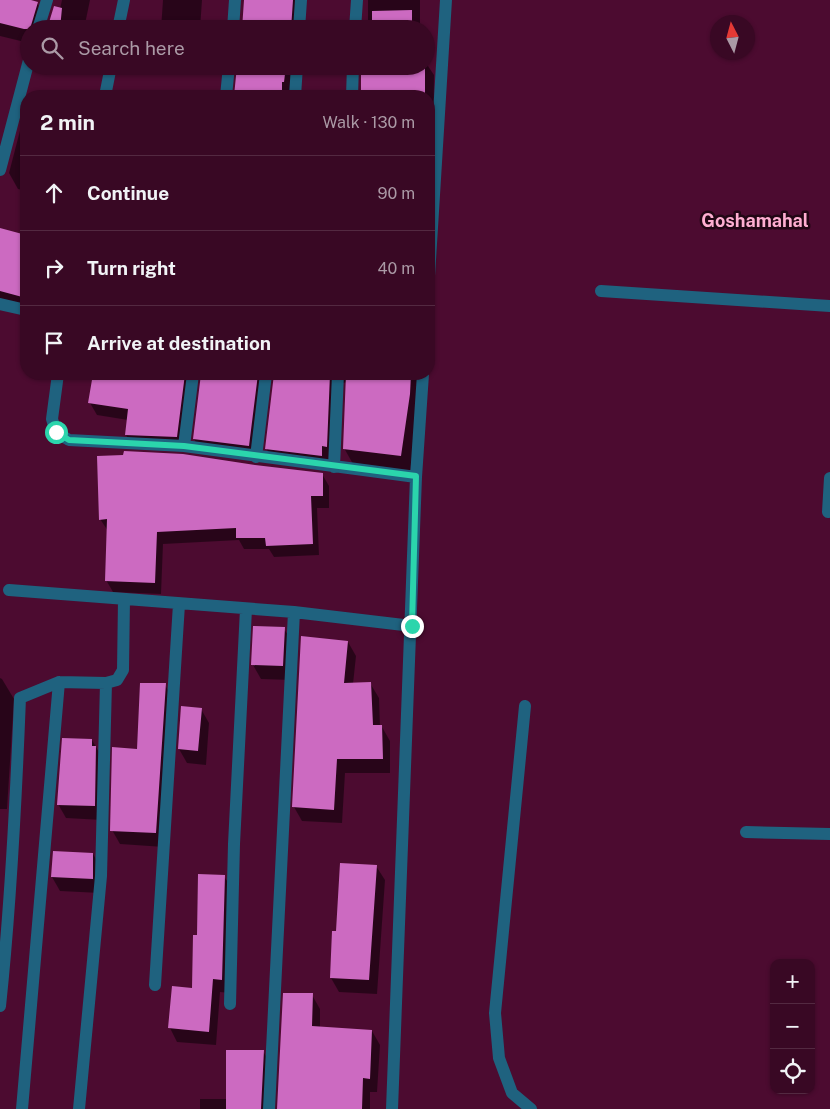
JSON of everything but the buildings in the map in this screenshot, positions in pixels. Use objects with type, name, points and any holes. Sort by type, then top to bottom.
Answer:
[{"type":"street","points":[[41,20],[47,0]]},
{"type":"street","points":[[120,20],[124,0]]},
{"type":"street","points":[[234,20],[236,0]]},
{"type":"street","points":[[300,20],[301,0]]},
{"type":"street","points":[[356,20],[357,0]]},
{"type":"street","points":[[435,179],[446,0]]},
{"type":"street","points":[[21,90],[25,75]]},
{"type":"street","points":[[106,90],[109,75]]},
{"type":"street","points":[[227,90],[228,75]]},
{"type":"street","points":[[295,90],[296,75]]},
{"type":"street","points":[[352,90],[353,75]]},
{"type":"street","points":[[0,170],[20,94]]},
{"type":"street","points":[[601,291],[830,306]]},
{"type":"street","points":[[0,304],[20,309]]},
{"type":"street","points":[[57,380],[52,419],[56,432],[69,440],[184,446],[256,457],[416,476]]},
{"type":"street","points":[[184,446],[192,380]]},
{"type":"street","points":[[256,457],[265,380]]},
{"type":"street","points":[[334,467],[338,380]]},
{"type":"street","points":[[392,1109],[412,626],[416,476],[423,380]]},
{"type":"street","points":[[828,512],[830,478]]},
{"type":"street","points":[[8,590],[294,612],[412,626]]},
{"type":"street","points":[[0,1006],[6,953],[15,822],[20,698],[59,682],[106,682],[117,680],[123,670],[124,599]]},
{"type":"street","points":[[155,986],[178,604]]},
{"type":"street","points":[[230,1004],[234,844],[246,609]]},
{"type":"street","points":[[269,1109],[294,612]]},
{"type":"street","points":[[22,1109],[59,682]]},
{"type":"street","points":[[79,1109],[101,876],[106,682]]},
{"type":"street","points":[[525,706],[495,1013],[499,1058],[512,1092],[530,1109]]},
{"type":"street","points":[[746,832],[830,834]]},
{"type":"district","name":"Goshamahal","points":[[755,221]]},
{"type":"route","points":[[56,432],[69,440],[184,446],[256,457],[416,476],[412,626]]}]
